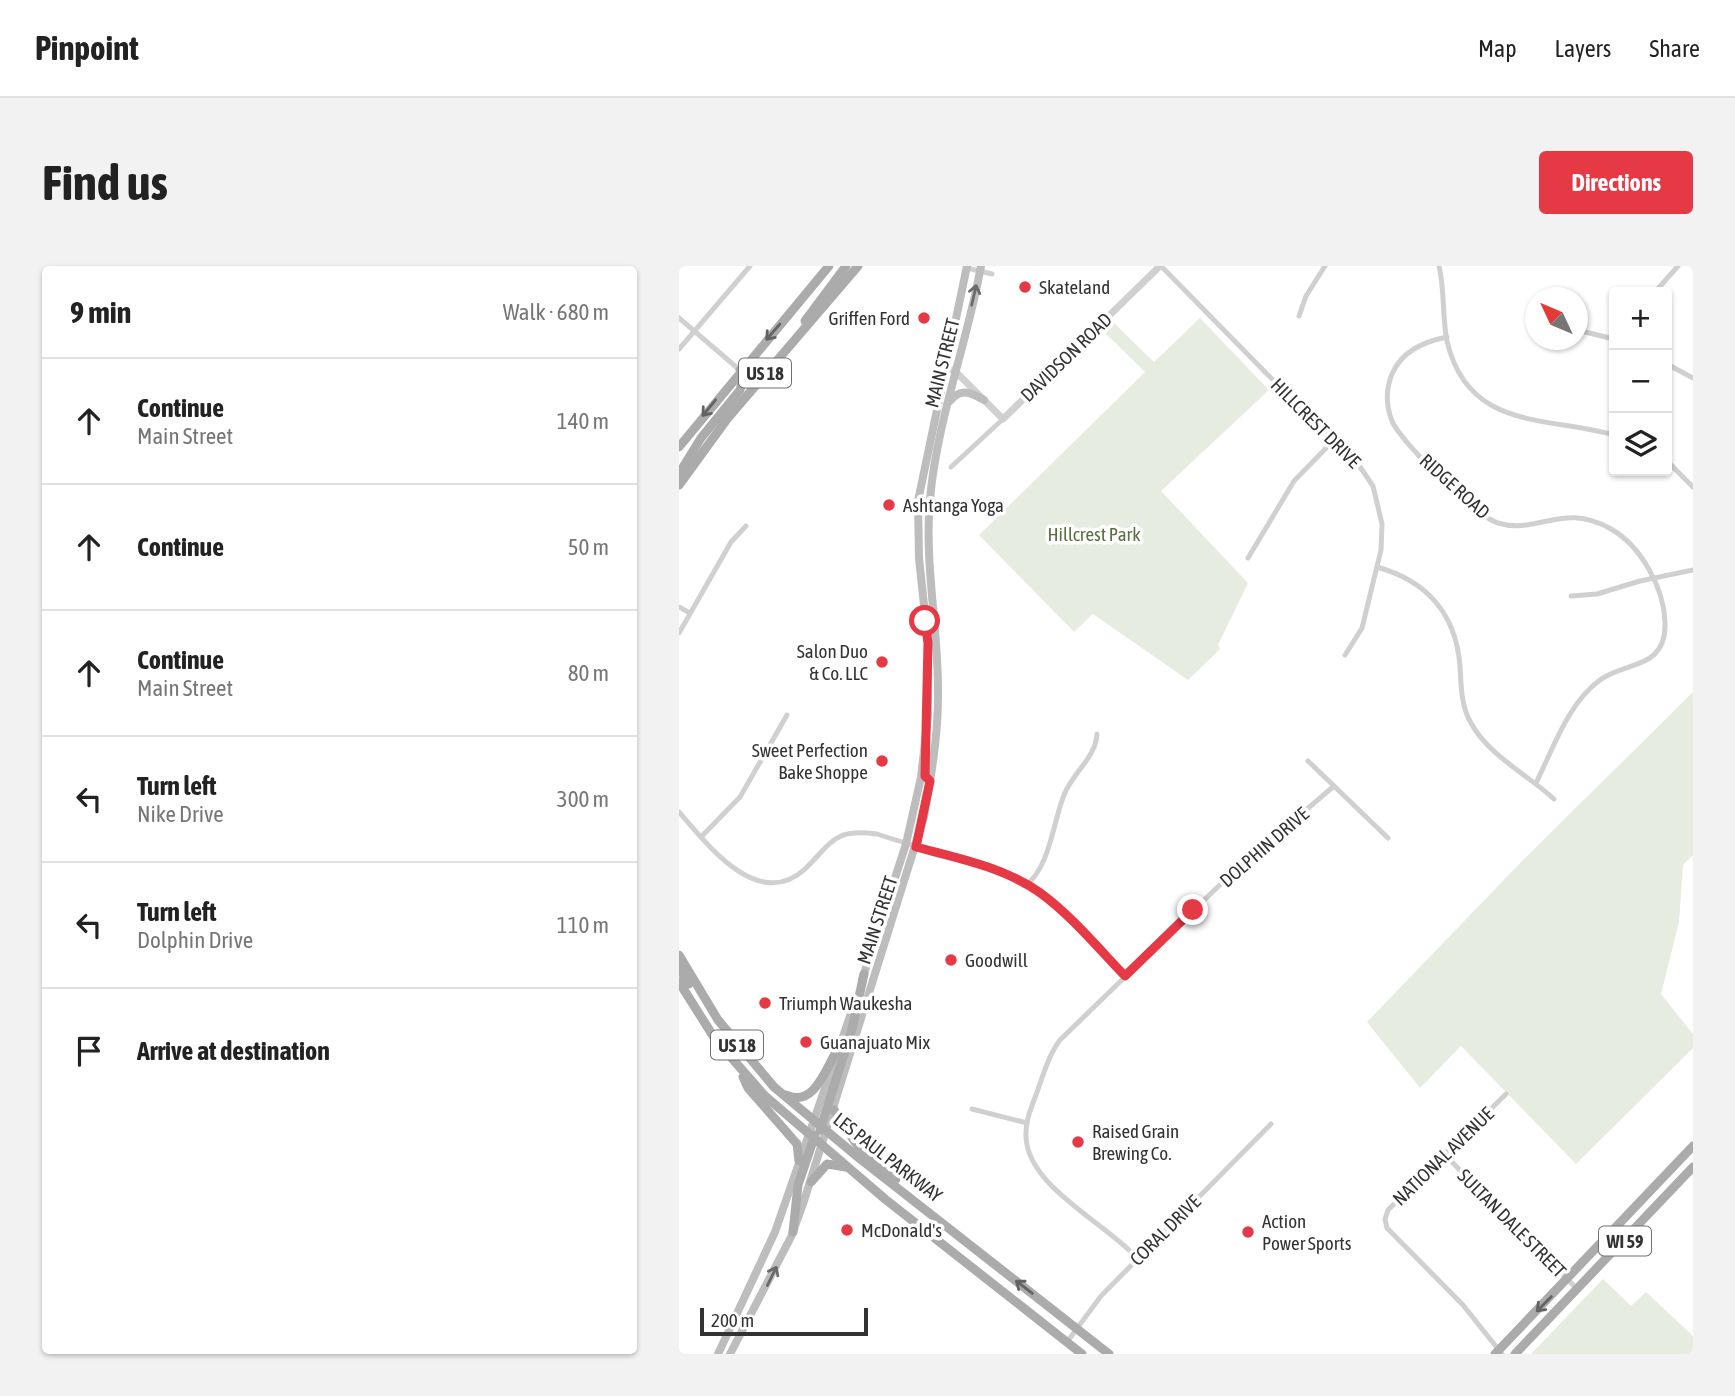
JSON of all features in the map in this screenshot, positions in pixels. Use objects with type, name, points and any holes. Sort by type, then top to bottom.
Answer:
[{"type":"main road","name":"US 18","points":[[679,447],[740,370],[829,266]]},
{"type":"main road","points":[[798,336],[807,316],[846,266]]},
{"type":"main road","name":"US 18","points":[[679,485],[756,384],[857,266]]},
{"type":"main road","name":"MAIN STREET","points":[[730,1354],[791,1236],[811,1182],[817,1131],[836,1052],[906,844],[921,777],[925,743],[928,643],[918,551],[918,501],[967,267]]},
{"type":"main road","name":"MAIN STREET","points":[[717,1354],[768,1249],[799,1161],[817,1131],[834,1110],[916,847],[930,781],[939,693],[930,570],[929,501],[936,453],[980,269]]},
{"type":"main road","points":[[679,474],[701,438],[740,390],[743,378],[740,370]]},
{"type":"main road","points":[[949,404],[961,392],[984,400]]},
{"type":"main road","points":[[918,501],[929,501]]},
{"type":"main road","points":[[918,551],[929,550]]},
{"type":"main road","points":[[920,571],[930,570]]},
{"type":"main road","points":[[925,743],[928,754],[925,776],[930,781]]},
{"type":"main road","name":"LES PAUL PARKWAY","points":[[679,955],[701,994],[740,1050],[850,1169],[1082,1354]]},
{"type":"main road","points":[[679,968],[690,986],[701,994]]},
{"type":"main road","points":[[791,1236],[798,1185],[852,1029],[864,974]]},
{"type":"main road","name":"LES PAUL PARKWAY","points":[[679,982],[703,1021],[741,1070],[817,1131],[924,1208],[1109,1354]]},
{"type":"main road","points":[[780,1092],[795,1098],[808,1096],[836,1052]]},
{"type":"main road","points":[[741,1070],[748,1088],[797,1144],[799,1161]]},
{"type":"main road","points":[[834,1110],[857,1145],[924,1208]]},
{"type":"main road","name":"WI 59","points":[[1499,1353],[1693,1146]]},
{"type":"main road","points":[[811,1182],[827,1164],[850,1169]]},
{"type":"main road","name":"WI 59","points":[[1515,1354],[1693,1167]]},
{"type":"main road","points":[[791,1185],[781,1231],[791,1236]]},
{"type":"main road","points":[[768,1249],[791,1236]]},
{"type":"main road","points":[[954,1252],[995,1276],[1065,1332],[1077,1329]]},
{"type":"street","points":[[679,349],[750,266]]},
{"type":"street","name":"DAVIDSON ROAD","points":[[951,467],[1161,266]]},
{"type":"street","name":"HILLCREST DRIVE","points":[[1161,266],[1257,365],[1361,465],[1375,490],[1382,533],[1377,567],[1362,628],[1345,655]]},
{"type":"street","points":[[1299,316],[1306,296],[1325,266]]},
{"type":"street","points":[[1439,266],[1447,337],[1461,375],[1477,394],[1496,408],[1525,420],[1609,434]]},
{"type":"street","points":[[1659,287],[1678,266]]},
{"type":"street","points":[[967,267],[992,274]]},
{"type":"street","points":[[679,318],[756,384]]},
{"type":"street","points":[[1588,333],[1609,338]]},
{"type":"street","name":"RIDGE ROAD","points":[[1447,337],[1413,349],[1392,373],[1387,405],[1393,424],[1403,438],[1489,519],[1512,525],[1561,517],[1598,522],[1632,545],[1652,578],[1665,623],[1658,649],[1641,664],[1607,675],[1587,691],[1574,708],[1536,783]]},
{"type":"street","points":[[1672,366],[1693,377]]},
{"type":"street","points":[[947,368],[956,372],[1003,419]]},
{"type":"street","points":[[1248,558],[1294,481],[1335,439]]},
{"type":"street","points":[[1672,466],[1693,487]]},
{"type":"street","points":[[679,633],[731,542],[746,527]]},
{"type":"street","points":[[1377,567],[1419,585],[1444,610],[1458,643],[1463,696],[1469,721],[1490,747],[1554,799]]},
{"type":"street","points":[[1571,596],[1597,594],[1652,578],[1693,570]]},
{"type":"street","points":[[679,607],[690,614]]},
{"type":"street","points":[[702,836],[740,797],[787,715]]},
{"type":"street","points":[[1026,885],[1036,873],[1064,794],[1095,747],[1097,734]]},
{"type":"street","points":[[1308,761],[1388,838]]},
{"type":"street","name":"DOLPHIN DRIVE","points":[[1137,1258],[1042,1177],[1028,1152],[1027,1123],[1054,1048],[1231,874],[1334,786]]},
{"type":"street","points":[[679,812],[736,870],[748,878],[767,883],[796,876],[828,842],[844,834],[877,834],[971,862],[1026,885],[1052,902],[1125,976]]},
{"type":"street","name":"NATIONAL AVENUE","points":[[1499,1353],[1462,1305],[1399,1240],[1385,1221],[1388,1210],[1506,1094]]},
{"type":"street","points":[[972,1109],[1027,1123]]},
{"type":"street","name":"CORAL DRIVE","points":[[1067,1342],[1101,1296],[1271,1124]]},
{"type":"street","name":"SULTAN DALE STREET","points":[[1445,1155],[1578,1290]]},
{"type":"green space","name":"Hillcrest Park","points":[[1200,318],[1269,390],[1161,491],[1248,583],[1218,645],[1220,649],[1188,680],[1093,614],[1074,632],[979,535],[1145,372],[1101,329],[1110,319],[1154,362]]},
{"type":"green space","points":[[1693,692],[1693,855],[1683,865],[1679,922],[1661,994],[1693,1034],[1693,1048],[1576,1164],[1461,1046],[1420,1088],[1367,1022],[1522,861]]},
{"type":"green space","points":[[1603,1279],[1631,1306],[1646,1292],[1693,1336],[1693,1354],[1531,1354]]},
{"type":"place","name":"Skateland","points":[[1025,287]]},
{"type":"place","name":"Griffen Ford","points":[[924,318]]},
{"type":"place","name":"Ashtanga Yoga","points":[[889,505]]},
{"type":"place","name":"Salon Duo & Co. LLC","points":[[882,662]]},
{"type":"place","name":"Sweet Perfection Bake Shoppe","points":[[882,761]]},
{"type":"place","name":"Goodwill","points":[[951,960]]},
{"type":"place","name":"Triumph Waukesha","points":[[765,1003]]},
{"type":"place","name":"Guanajuato Mix","points":[[806,1042]]},
{"type":"place","name":"Raised Grain Brewing Co.","points":[[1078,1142]]},
{"type":"place","name":"McDonald's","points":[[847,1230]]},
{"type":"place","name":"Action Power Sports","points":[[1248,1232]]},
{"type":"route","points":[[925,621],[928,643],[928,716],[925,743],[928,754],[925,776],[930,781],[916,847],[945,853],[999,871],[1035,890],[1060,909],[1125,976],[1193,910]]}]
